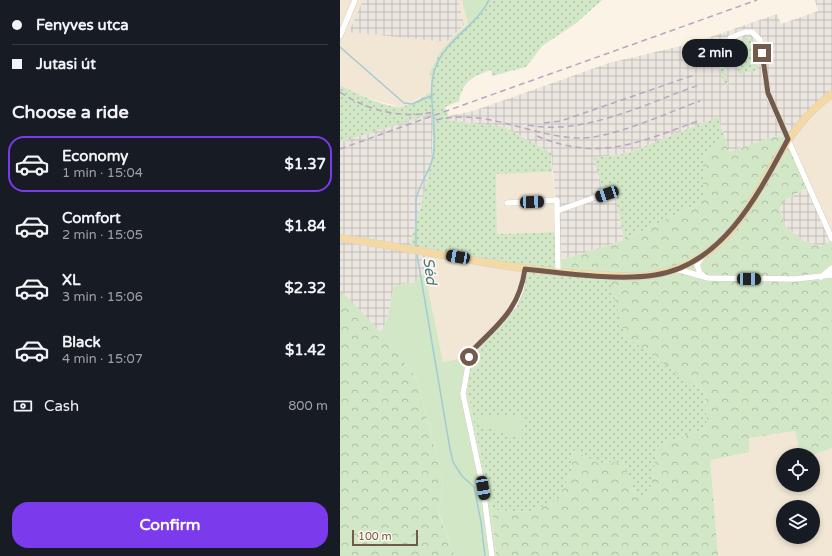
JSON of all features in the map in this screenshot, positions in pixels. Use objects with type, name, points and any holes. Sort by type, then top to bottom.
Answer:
[{"type":"main road","points":[[340,238],[525,269],[644,276],[661,274],[676,269],[703,255],[728,233],[754,197],[788,139],[809,113],[832,94]]},
{"type":"street","points":[[340,36],[355,0]]},
{"type":"street","points":[[730,38],[748,32],[752,32],[758,37],[768,93],[832,238]]},
{"type":"street","points":[[557,212],[610,192]]},
{"type":"street","points":[[507,202],[557,200],[558,272]]},
{"type":"street","points":[[703,255],[697,263],[698,269],[700,273],[708,278]]},
{"type":"street","points":[[820,277],[832,268]]},
{"type":"street","points":[[492,556],[483,488],[464,405],[463,388],[470,354],[514,306],[521,290],[525,269]]},
{"type":"street","points":[[676,269],[708,278],[795,279],[832,275]]},
{"type":"shaded area","points":[[340,0],[462,0],[468,25],[456,34],[440,52],[430,72],[432,91],[404,106],[397,106],[359,96],[340,85]]},
{"type":"shaded area","points":[[363,0],[458,0],[464,25],[446,42],[349,32]]},
{"type":"shaded area","points":[[815,0],[832,0],[832,93],[789,139],[776,136],[729,152],[718,117],[628,153],[595,158],[604,196],[615,194],[624,240],[558,261],[556,201],[551,153],[504,127],[450,121],[448,116],[473,111],[609,63],[693,43],[777,14],[781,24],[818,11]]},
{"type":"shaded area","points":[[832,93],[832,237],[789,139]]},
{"type":"shaded area","points":[[432,113],[433,126],[431,170],[409,249],[428,252],[425,273],[415,282],[394,286],[387,319],[381,333],[344,293],[340,293],[340,142]]},
{"type":"shaded area","points":[[552,172],[556,201],[557,232],[497,234],[496,174]]},
{"type":"shaded area","points":[[810,185],[832,241],[821,246],[804,241],[786,227],[779,209],[786,200]]},
{"type":"shaded area","points":[[428,252],[526,268],[520,295],[469,357],[443,362],[425,273]]},
{"type":"shaded area","points":[[795,431],[799,448],[776,448],[776,492],[820,492],[820,452],[832,448],[832,556],[718,556],[709,460],[748,452],[749,438]]},
{"type":"green space","points":[[462,0],[487,0],[482,13],[468,25]]},
{"type":"green space","points":[[487,0],[602,0],[575,24],[542,46],[526,67],[492,76],[491,70],[474,77],[466,84],[459,101],[445,107],[450,121],[504,127],[551,153],[552,172],[496,174],[497,234],[557,232],[558,272],[608,276],[675,371],[705,393],[707,428],[657,446],[649,498],[636,495],[623,462],[598,463],[573,450],[571,471],[558,500],[529,512],[492,510],[469,398],[469,357],[514,306],[526,269],[409,249],[423,199],[430,166],[433,131],[432,114],[340,142],[340,85],[372,100],[390,106],[405,106],[419,99],[432,91],[430,72],[440,52],[456,34],[482,13]]},
{"type":"green space","points":[[747,38],[751,39],[755,45],[758,70],[739,74],[730,44]]},
{"type":"green space","points":[[722,63],[729,86],[724,83],[718,64]]},
{"type":"green space","points":[[718,117],[724,136],[703,156],[703,201],[624,240],[615,194],[604,197],[594,158],[628,153]]},
{"type":"green space","points":[[724,136],[729,152],[776,136],[784,137],[810,185],[786,200],[779,209],[786,227],[804,241],[821,246],[832,241],[832,268],[829,271],[832,276],[832,448],[820,452],[820,448],[799,448],[795,431],[749,438],[749,452],[710,460],[718,556],[496,556],[492,510],[529,512],[558,500],[571,471],[573,450],[598,463],[623,462],[636,495],[649,497],[657,446],[707,428],[705,393],[625,336],[608,276],[558,272],[558,261],[624,240],[703,201],[703,156]]},
{"type":"green space","points":[[425,273],[443,362],[469,357],[469,398],[492,510],[496,556],[455,556],[439,513],[443,479],[416,377],[381,333],[387,319],[394,286],[415,282]]},
{"type":"green space","points":[[340,293],[344,293],[381,333],[416,377],[443,479],[439,514],[455,556],[340,556]]},
{"type":"green space","points":[[523,415],[522,439],[476,424],[478,416]]},
{"type":"waterway","name":"Séd","points":[[416,248],[416,199],[433,157],[433,76],[436,66],[447,48],[477,17],[489,0]]},
{"type":"waterway","points":[[340,47],[404,103],[412,104],[433,95]]},
{"type":"waterway","name":"Séd","points":[[417,254],[450,449],[453,462],[462,476],[474,487],[481,522],[485,556]]},
{"type":"railway","points":[[340,149],[757,0]]},
{"type":"railway","points":[[544,123],[561,121],[694,75]]},
{"type":"railway","points":[[528,125],[549,127],[571,126],[593,122],[615,116],[699,85]]},
{"type":"railway","points":[[340,92],[373,109],[385,112],[397,114],[422,114],[434,112]]},
{"type":"railway","points":[[436,120],[455,117],[473,117],[542,133],[578,138],[592,137],[623,130],[700,101]]},
{"type":"railway","points":[[537,136],[560,144],[581,148],[601,148],[620,146],[640,141],[701,120]]},
{"type":"route","points":[[469,357],[472,351],[507,316],[514,306],[520,295],[525,269],[582,274],[656,275],[676,269],[692,261],[712,249],[720,242],[754,197],[788,139],[768,93],[764,77],[762,53]]}]
